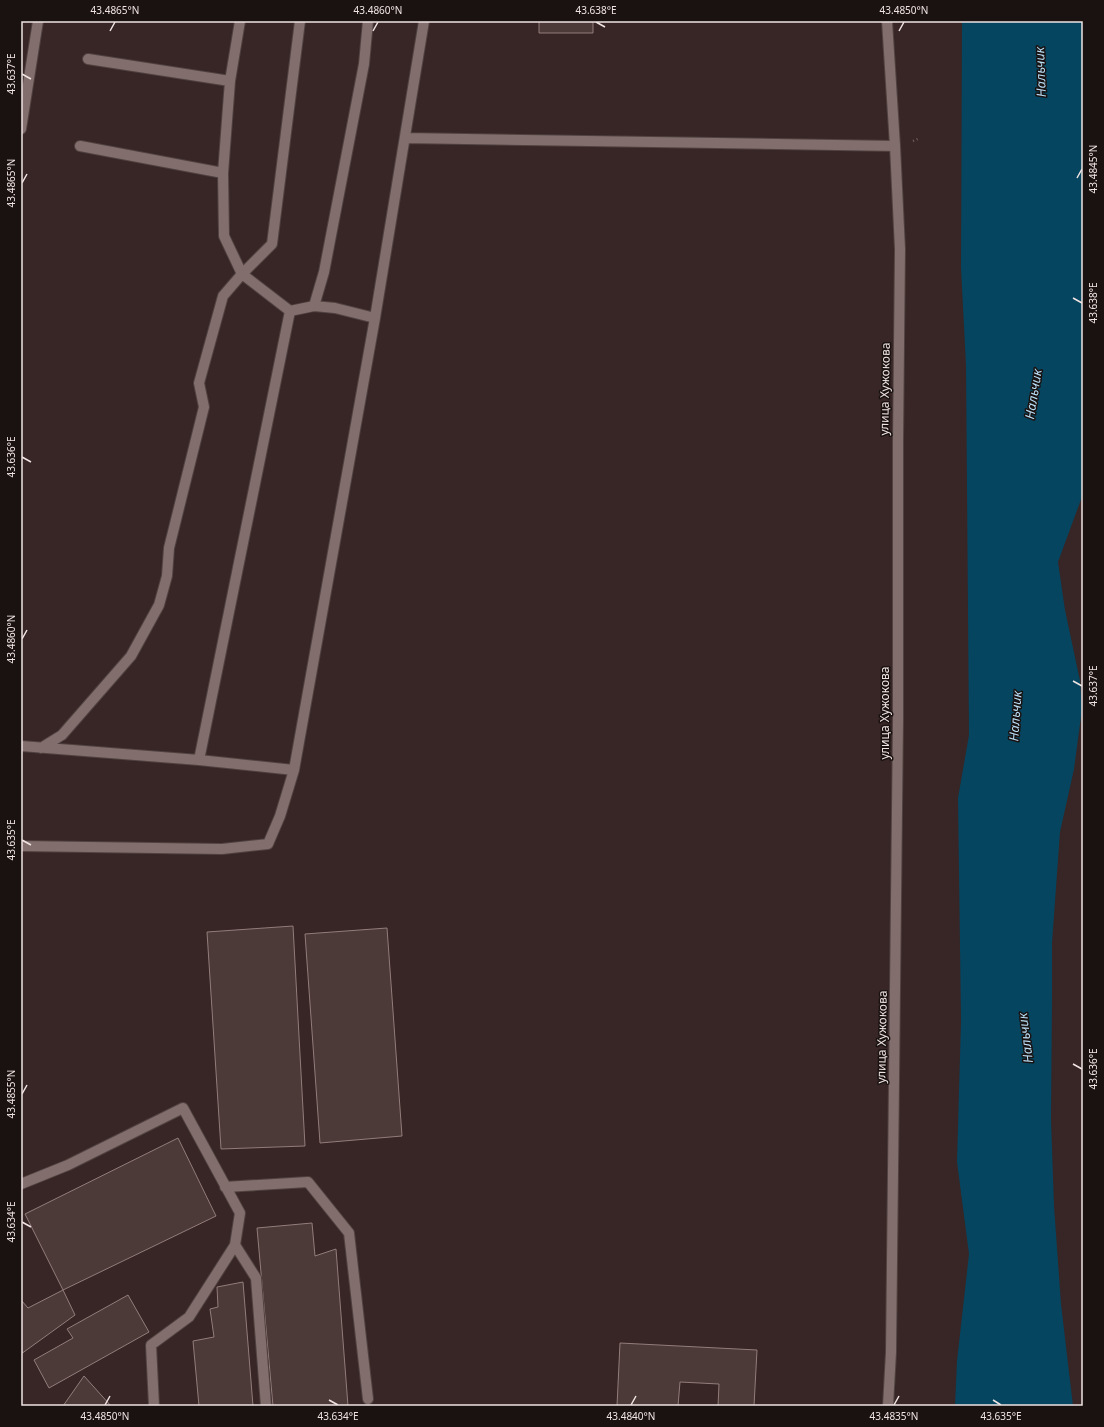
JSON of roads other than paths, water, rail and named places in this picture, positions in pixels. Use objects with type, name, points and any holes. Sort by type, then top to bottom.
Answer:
[{"type":"street","points":[[21,129],[38,21]]},
{"type":"street","points":[[240,21],[230,81],[222,173],[224,236],[242,274],[290,311],[314,306],[335,308],[376,318]]},
{"type":"street","points":[[41,748],[62,735],[131,656],[159,605],[167,576],[169,548],[204,407],[199,383],[223,296],[242,274],[272,244],[300,21]]},
{"type":"street","points":[[314,306],[324,272],[364,64],[368,21]]},
{"type":"street","points":[[21,846],[222,849],[268,844],[280,816],[294,770],[376,318],[424,21]]},
{"type":"street","name":"улица Хужокова","points":[[887,21],[900,249],[898,720],[891,1352],[888,1406]]},
{"type":"street","points":[[88,59],[230,81]]},
{"type":"street","points":[[405,138],[895,146]]},
{"type":"street","points":[[80,146],[222,173]]},
{"type":"street","points":[[199,760],[290,311]]},
{"type":"street","points":[[21,746],[199,760],[294,770]]},
{"type":"street","points":[[21,1184],[68,1165],[182,1108],[240,1213],[234,1245],[188,1317],[151,1346],[154,1406]]},
{"type":"street","points":[[225,1187],[308,1182],[349,1233],[368,1399]]},
{"type":"street","points":[[234,1245],[256,1278],[266,1406]]},
{"type":"water","name":"Нальчик","points":[[962,21],[1083,21],[1083,494],[1058,562],[1065,610],[1080,681],[1082,709],[1074,769],[1060,832],[1052,943],[1051,1120],[1054,1206],[1061,1304],[1073,1406],[955,1406],[957,1361],[969,1254],[957,1162],[961,1021],[958,798],[969,735],[966,365],[961,268]]}]
